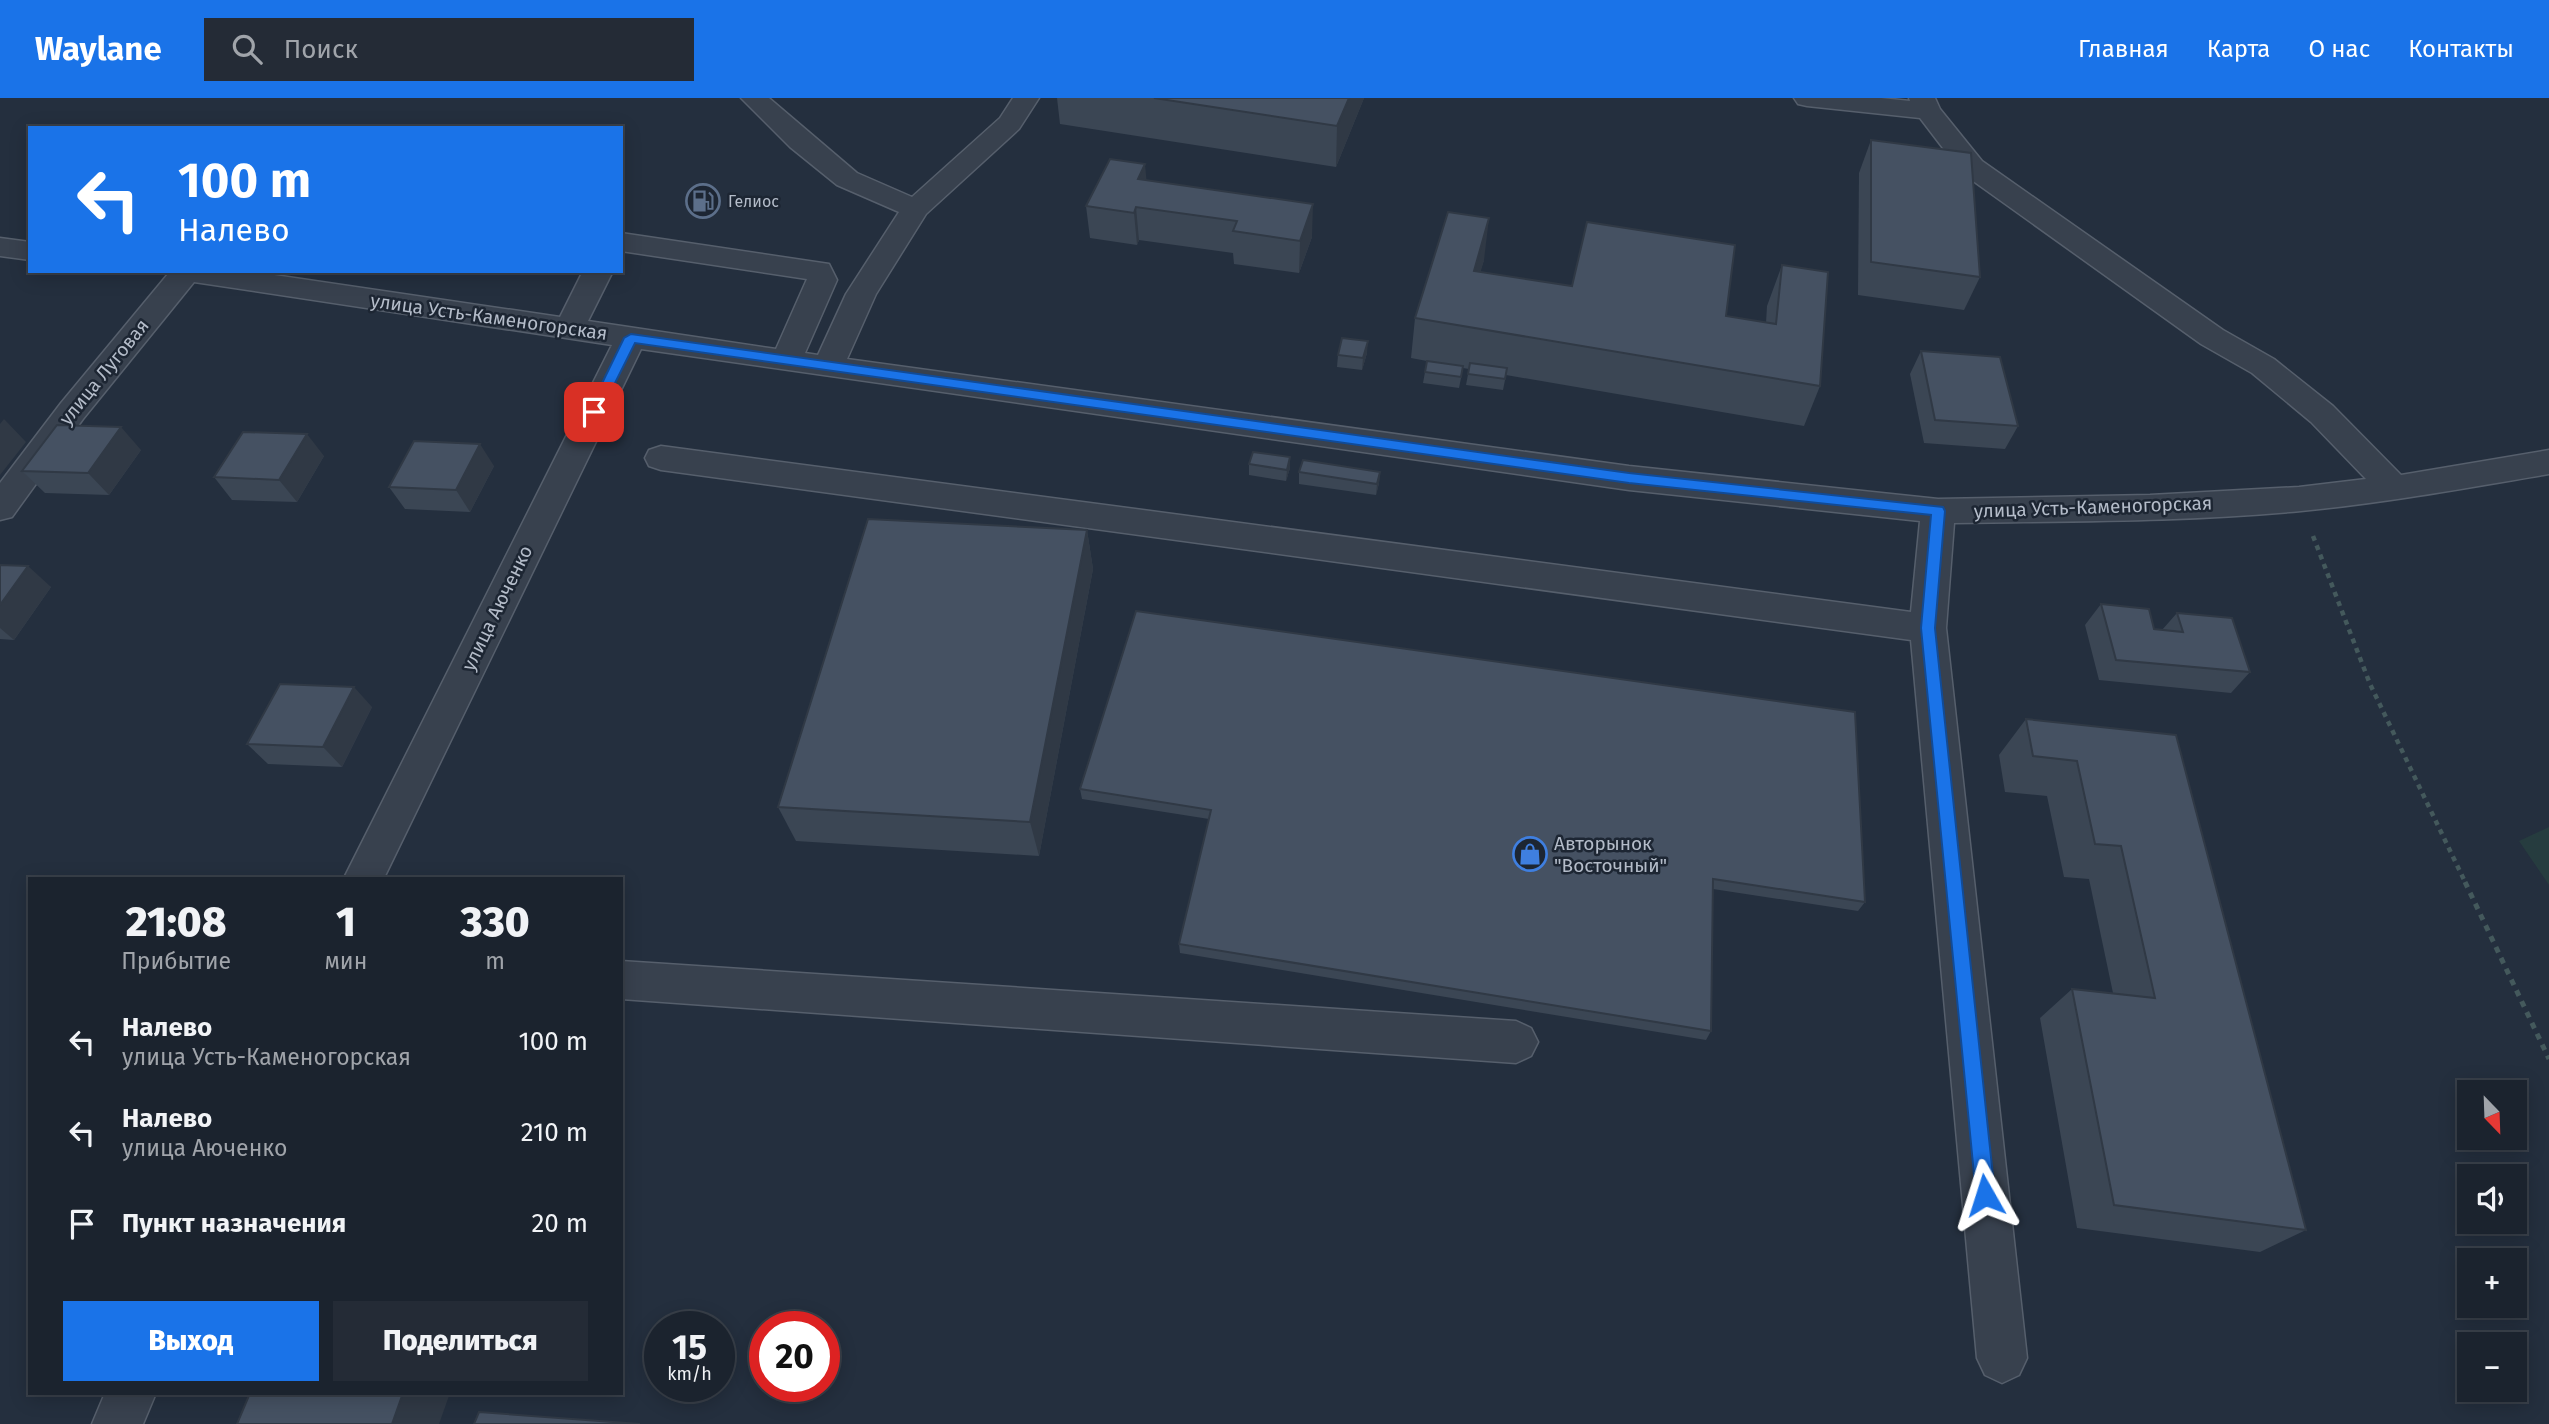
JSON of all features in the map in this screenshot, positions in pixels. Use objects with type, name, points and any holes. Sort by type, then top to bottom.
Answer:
[{"type":"street","points":[[754,98],[800,141],[847,179],[915,209]]},
{"type":"street","points":[[828,367],[861,294],[915,209],[1010,123],[1026,98]]},
{"type":"street","points":[[1807,98],[1925,105],[1972,167],[2212,337],[2263,366],[2322,414],[2394,488]]},
{"type":"street","points":[[623,242],[820,271],[822,280],[786,360]]},
{"type":"street","points":[[0,247],[28,251]]},
{"type":"street","name":"улица Луговая","points":[[0,508],[72,411],[182,273]]},
{"type":"street","name":"улица Усть-Каменогорская","points":[[190,273],[828,367],[1629,478],[1938,511],[2150,507],[2299,499],[2394,488],[2549,462]]},
{"type":"street","points":[[569,330],[597,273]]},
{"type":"street","name":"улица Аюченко","points":[[364,877],[631,338]]},
{"type":"street","points":[[661,458],[1928,628]]},
{"type":"street","points":[[1938,511],[1928,628],[2001,1358]]},
{"type":"street","points":[[623,980],[1516,1042]]},
{"type":"street","points":[[117,1424],[130,1395]]},
{"type":"path","points":[[2299,499],[2370,684],[2549,1059]]},
{"type":"green space","points":[[2549,827],[2549,885],[2519,841]]},
{"type":"building","points":[[1154,98],[1349,98],[1337,126]]},
{"type":"building","points":[[1871,140],[1971,153],[1980,277],[1871,262]]},
{"type":"building","points":[[1110,159],[1145,164],[1138,179],[1313,204],[1300,241],[1233,231],[1237,221],[1136,207],[1134,213],[1086,206]]},
{"type":"building","points":[[1448,212],[1489,218],[1474,271],[1572,286],[1587,222],[1735,245],[1726,316],[1776,324],[1782,265],[1828,272],[1820,386],[1415,318]]},
{"type":"building","points":[[1342,338],[1368,341],[1363,358],[1338,355]]},
{"type":"building","points":[[1921,351],[2000,357],[2018,426],[1935,420]]},
{"type":"building","points":[[1427,361],[1463,366],[1461,377],[1425,372]]},
{"type":"building","points":[[1470,363],[1507,368],[1505,379],[1468,374]]},
{"type":"building","points":[[57,425],[121,427],[88,473],[22,471]]},
{"type":"building","points":[[243,432],[307,434],[279,480],[214,477]]},
{"type":"building","points":[[414,441],[480,444],[456,490],[389,487]]},
{"type":"building","points":[[1253,452],[1290,457],[1287,470],[1249,464]]},
{"type":"building","points":[[1303,460],[1380,472],[1377,484],[1299,472]]},
{"type":"building","points":[[868,519],[1087,530],[1030,822],[778,807]]},
{"type":"building","points":[[0,565],[28,566],[0,605]]},
{"type":"building","points":[[2101,604],[2149,609],[2154,629],[2183,632],[2177,613],[2232,618],[2250,672],[2116,660]]},
{"type":"building","name":"Авторынок \"Восточный\"","points":[[1136,611],[1855,712],[1865,902],[1713,879],[1711,1031],[1179,944],[1211,810],[1080,789]]},
{"type":"building","points":[[280,684],[354,687],[323,747],[247,744]]},
{"type":"building","points":[[2026,719],[2176,735],[2306,1230],[2114,1205],[2072,989],[2155,998],[2121,846],[2095,844],[2077,761],[2033,756]]},
{"type":"building","points":[[249,1395],[402,1395],[392,1424],[237,1424]]},
{"type":"building","points":[[479,1412],[640,1424],[474,1424]]},
{"type":"place","name":"Гелиос","points":[[703,201]]},
{"type":"place","name":"Авторынок \"Восточный\"","points":[[1530,854]]},
{"type":"route","points":[[594,412],[631,338],[1629,478],[1938,511],[1928,628],[1985,1195]]}]
